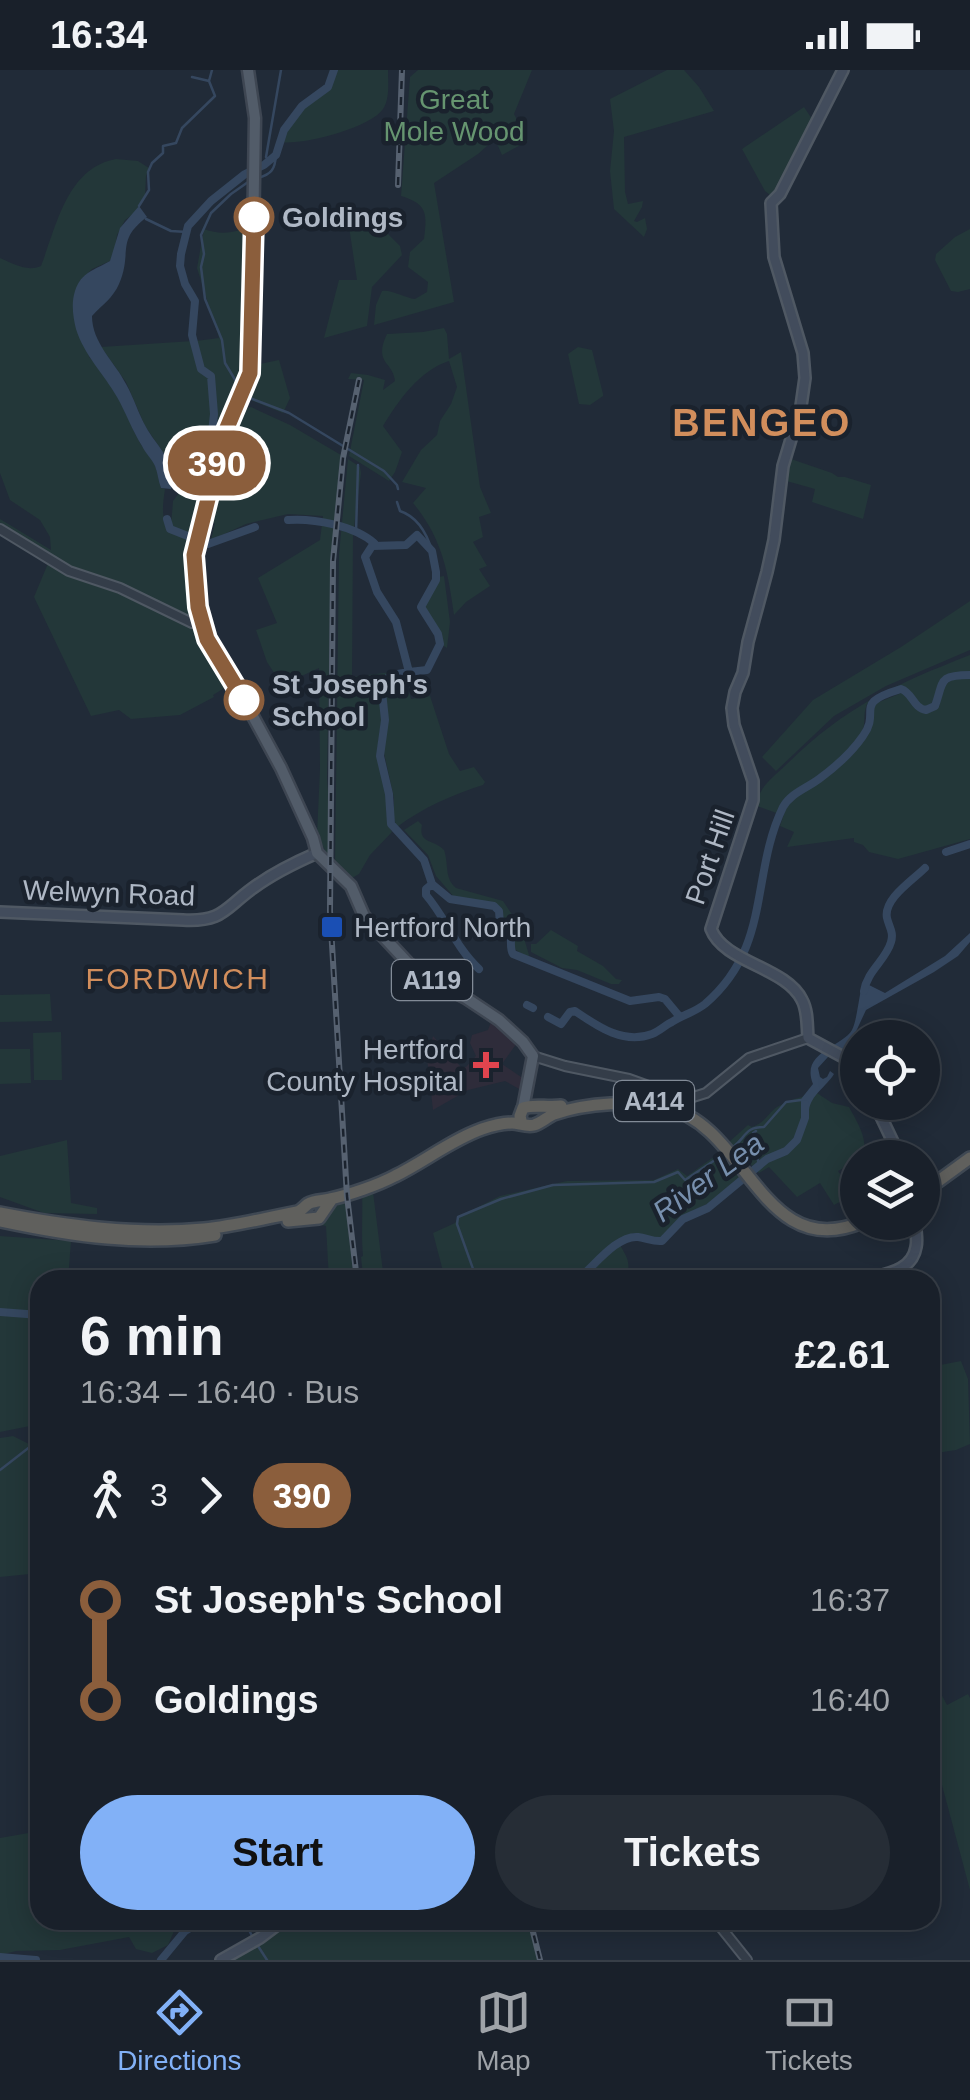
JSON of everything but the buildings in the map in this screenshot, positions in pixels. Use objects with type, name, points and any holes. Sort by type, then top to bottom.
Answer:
[{"type":"highway","name":"A414","points":[[0,1221],[79,1236],[148,1241],[204,1236],[314,1210],[380,1181],[462,1132],[492,1120],[617,1100],[670,1103],[693,1112],[708,1122],[782,1213],[802,1226],[840,1230]]},
{"type":"highway","name":"A414","points":[[527,1112],[540,1116],[538,1123],[552,1115],[597,1107],[668,1108],[703,1126],[748,1172]]},
{"type":"highway","points":[[940,1174],[970,1155]]},
{"type":"highway","points":[[940,1179],[970,1155]]},
{"type":"highway","name":"A414","points":[[0,1213],[80,1226],[149,1231],[204,1229],[314,1210]]},
{"type":"main road","name":"A119","points":[[248,70],[254,100],[251,363],[224,435],[196,546],[195,582],[202,623],[207,639],[282,770],[314,838],[316,854],[351,886],[361,912],[400,955],[422,974],[499,1020],[533,1056]]},
{"type":"main road","name":"Port Hill","points":[[808,1038],[804,1004],[794,990],[716,940],[710,927],[753,800],[753,781],[734,725],[734,692],[743,673],[774,540],[784,460],[804,395],[801,346],[774,257],[771,203],[780,194],[842,70]]},
{"type":"main road","name":"Welwyn Road","points":[[0,912],[208,920],[227,911],[264,881],[316,854]]},
{"type":"main road","points":[[808,1038],[840,1057]]},
{"type":"main road","points":[[527,1112],[526,1092],[533,1056]]},
{"type":"main road","points":[[897,1270],[908,1264],[916,1240]]},
{"type":"main road","points":[[221,1960],[271,1930]]},
{"type":"street","points":[[0,528],[69,570],[120,588],[194,624],[202,623]]},
{"type":"street","points":[[533,1056],[626,1078],[686,1098],[703,1096],[746,1060],[808,1038]]},
{"type":"street","points":[[724,1930],[747,1960]]},
{"type":"shaded area","name":"Hertford County Hospital","points":[[491,1022],[517,1043],[502,1064],[524,1079],[521,1090],[505,1081],[468,1090],[433,1110],[427,1058],[433,1036],[461,1067],[466,1067],[476,1056],[470,1043],[472,1035],[488,1030]]},
{"type":"green space","points":[[336,70],[388,70],[388,95],[383,109],[364,123],[334,134],[279,142],[294,116],[325,89]]},
{"type":"green space","name":"Great Mole Wood","points":[[418,70],[532,70],[514,114],[528,141],[502,155],[495,139],[434,183],[454,302],[374,325],[382,291],[415,299],[427,292],[428,282],[408,267],[410,252],[424,239],[424,211],[401,196],[410,77]]},
{"type":"green space","points":[[667,70],[684,70],[714,111],[624,137],[625,192],[628,204],[643,201],[634,221],[645,218],[644,237],[614,209],[610,99]]},
{"type":"green space","points":[[804,107],[812,119],[770,195],[742,149]]},
{"type":"green space","points":[[116,159],[138,161],[149,168],[145,195],[117,235],[110,261],[92,269],[79,282],[89,357],[111,385],[155,465],[161,488],[165,489],[166,523],[182,536],[171,526],[173,501],[211,450],[216,411],[213,376],[202,367],[196,341],[219,338],[197,268],[204,229],[223,233],[243,229],[250,234],[247,374],[194,545],[199,620],[120,584],[74,569],[0,526],[0,519],[51,550],[50,537],[40,520],[10,500],[0,473],[0,258],[26,268],[41,266],[75,186],[99,165]]},
{"type":"green space","name":"Great Mole Wood","points":[[377,210],[390,215],[388,234],[400,246],[402,255],[372,287],[367,326],[324,338],[339,280],[357,280],[348,220]]},
{"type":"green space","points":[[970,229],[970,289],[951,291],[935,260],[936,254]]},
{"type":"green space","points":[[444,328],[449,359],[461,352],[480,487],[491,513],[479,517],[483,537],[473,542],[487,566],[479,569],[490,586],[454,615],[442,556],[431,529],[413,503],[426,488],[402,482],[421,450],[437,435],[440,421],[451,404],[457,387],[449,361],[419,379],[383,426],[402,452],[389,481],[349,456],[364,380],[348,379],[351,373],[385,380],[383,390],[395,381],[383,357],[387,334]]},
{"type":"green space","points":[[193,341],[197,367],[209,381],[211,433],[206,454],[182,483],[174,478],[171,464],[145,426],[126,382],[101,347]]},
{"type":"green space","points":[[578,347],[592,350],[603,394],[590,405],[579,404],[568,354]]},
{"type":"green space","points":[[279,360],[290,398],[283,413],[249,397],[255,365]]},
{"type":"green space","points":[[251,407],[341,455],[331,560],[328,856],[317,835],[319,668],[282,685],[267,662],[256,630],[277,623],[258,578],[320,540],[323,516],[288,514],[246,524],[211,540],[215,523],[207,521],[228,437],[240,410]]},
{"type":"green space","points":[[348,459],[360,467],[361,473],[353,535],[352,677],[391,672],[376,684],[382,709],[378,756],[392,832],[352,878],[335,865],[339,554]]},
{"type":"green space","points":[[791,459],[871,485],[863,519],[812,502],[815,489],[783,480]]},
{"type":"green space","points":[[49,561],[202,633],[231,684],[180,715],[131,719],[119,710],[91,716],[34,597]]},
{"type":"green space","points":[[444,576],[450,622],[447,648],[423,606],[438,577]]},
{"type":"green space","points":[[970,601],[970,650],[886,686],[834,716],[776,771],[762,757],[813,700]]},
{"type":"green space","points":[[970,655],[970,673],[946,676],[935,698],[924,708],[901,686],[885,692]]},
{"type":"green space","points":[[404,674],[413,674],[405,680],[411,699],[430,696],[449,754],[460,771],[474,767],[485,782],[449,797],[397,827],[382,744],[387,726],[384,685]]},
{"type":"green space","points":[[959,678],[970,678],[970,839],[898,859],[869,852],[854,838],[787,847],[794,832],[780,826],[786,808],[794,798],[832,773],[866,737],[871,727],[872,705],[904,692],[918,710],[926,713],[939,707],[946,685]]},
{"type":"green space","points":[[874,698],[866,707],[863,729],[855,742],[793,794],[779,814],[757,806],[760,793],[772,777],[830,726]]},
{"type":"green space","points":[[418,821],[424,838],[444,850],[448,875],[456,888],[503,901],[521,928],[528,958],[513,948],[517,932],[504,920],[499,906],[455,898],[436,876],[428,855],[404,830]]},
{"type":"green space","points":[[551,930],[622,980],[611,984],[562,968],[531,952],[531,944]]},
{"type":"green space","points":[[50,994],[52,1021],[0,1022],[0,995]]},
{"type":"green space","points":[[61,1032],[62,1080],[34,1080],[33,1033]]},
{"type":"green space","points":[[0,1049],[30,1049],[31,1083],[0,1084]]},
{"type":"green space","points":[[817,1093],[840,1105],[840,1120],[856,1120],[864,1139],[840,1140],[840,1202],[834,1205],[820,1183],[797,1197],[769,1167],[759,1173],[729,1142],[748,1125],[760,1123],[777,1107]]},
{"type":"green space","points":[[67,1140],[71,1203],[97,1208],[97,1214],[44,1213],[0,1197],[0,1156]]},
{"type":"green space","points":[[718,1154],[743,1176],[707,1204],[681,1217],[661,1239],[634,1233],[621,1238],[628,1270],[443,1270],[433,1233],[500,1196],[567,1181],[654,1180],[678,1169],[687,1176]]},
{"type":"green space","points":[[362,1192],[373,1192],[383,1270],[362,1270]]},
{"type":"green space","points":[[345,1199],[353,1270],[328,1270],[326,1226],[321,1225]]},
{"type":"green space","points":[[0,1236],[71,1241],[69,1270],[30,1270],[30,1426],[0,1432]]},
{"type":"green space","points":[[961,1361],[968,1379],[970,1444],[940,1452],[940,1365]]},
{"type":"green space","points":[[13,1436],[30,1444],[30,1574],[0,1577],[0,1438]]},
{"type":"green space","points":[[940,1692],[947,1705],[968,1694],[970,1698],[970,1890],[940,1778]]},
{"type":"green space","points":[[30,1833],[30,1930],[175,1930],[168,1945],[152,1953],[136,1949],[129,1937],[60,1950],[0,1955],[0,1838]]},
{"type":"green space","points":[[277,1930],[530,1930],[538,1960],[230,1960]]},
{"type":"water","points":[[139,206],[147,217],[131,233],[119,284],[92,316],[93,326],[170,464],[171,489],[161,488],[154,463],[84,347],[73,315],[73,300],[81,280],[110,261],[120,228]]},
{"type":"water","points":[[970,933],[970,942],[958,956],[866,1010],[861,1020],[855,1020],[863,982],[885,993],[945,956]]},
{"type":"water","points":[[840,1041],[840,1048],[837,1047],[818,1068],[823,1079],[830,1071],[834,1074],[809,1110],[801,1109],[801,1099],[813,1084],[812,1064]]},
{"type":"waterway","points":[[139,206],[149,190],[148,172],[163,153],[163,146],[176,143],[182,128],[215,96],[209,81],[212,70]]},
{"type":"waterway","points":[[269,161],[266,157],[281,70]]},
{"type":"waterway","points":[[179,489],[210,452],[214,414],[211,376],[201,369],[192,335],[195,301],[180,266],[188,226],[211,201],[276,155],[284,130],[302,106],[328,87],[334,70]]},
{"type":"waterway","points":[[192,77],[209,81]]},
{"type":"waterway","points":[[258,178],[272,170],[276,155]]},
{"type":"waterway","points":[[240,388],[225,363],[222,340],[205,299],[201,235],[211,213],[251,180]]},
{"type":"waterway","points":[[146,219],[171,231],[187,232]]},
{"type":"waterway","points":[[246,394],[289,413],[384,471],[398,489]]},
{"type":"waterway","points":[[356,533],[358,465]]},
{"type":"waterway","points":[[397,502],[400,511],[421,527],[432,551]]},
{"type":"waterway","points":[[167,519],[170,529],[208,544],[255,527]]},
{"type":"waterway","points":[[288,520],[334,524],[374,543],[365,557],[377,592],[396,622],[409,672],[381,682],[385,720],[380,756],[391,824],[424,860],[432,884],[426,895],[479,969]]},
{"type":"waterway","points":[[373,546],[406,545],[417,535],[432,551],[436,580],[421,607],[440,644],[427,670],[409,672]]},
{"type":"waterway","points":[[548,1017],[561,1024],[575,1011],[621,1036],[641,1037],[705,1004],[741,959],[757,910],[773,833],[786,802],[854,748],[868,727],[870,708],[877,699],[901,689],[926,710],[935,706],[947,678],[970,675]]},
{"type":"waterway","name":"River Lea","points":[[946,852],[970,844]]},
{"type":"waterway","name":"River Lea","points":[[864,991],[891,942],[887,918],[890,904],[925,868]]},
{"type":"waterway","points":[[432,884],[450,899],[494,906],[499,911],[500,924],[510,930],[513,954],[630,1001],[665,999],[680,1017]]},
{"type":"waterway","points":[[527,1005],[533,1008]]},
{"type":"waterway","points":[[733,1147],[749,1131],[764,1127],[786,1102],[801,1100]]},
{"type":"waterway","name":"River Lea","points":[[587,1270],[621,1241],[638,1237],[662,1241],[683,1219],[708,1208],[767,1159],[786,1151],[797,1140],[805,1118],[805,1104]]},
{"type":"waterway","points":[[756,1131],[753,1133],[759,1166]]},
{"type":"waterway","points":[[473,1270],[458,1217],[501,1199],[553,1185],[654,1182],[678,1172],[685,1180],[724,1154]]},
{"type":"waterway","points":[[0,1312],[30,1314]]},
{"type":"waterway","points":[[0,1470],[30,1447]]},
{"type":"waterway","name":"River Lea","points":[[161,1960],[187,1930]]},
{"type":"waterway","points":[[249,1930],[252,1936]]},
{"type":"waterway","points":[[258,1946],[267,1960]]},
{"type":"waterway","name":"River Lea","points":[[0,1957],[36,1960]]},
{"type":"railway","points":[[398,185],[402,70]]},
{"type":"railway","points":[[356,1270],[347,1196],[330,911],[333,561],[343,458],[359,380]]},
{"type":"railway","points":[[532,1930],[540,1960]]},
{"type":"bus line","name":"390","points":[[244,700],[207,639],[198,607],[194,555],[224,435],[250,373],[254,217]]},
{"type":"place","name":"Goldings","points":[[254,217]]},
{"type":"place","name":"St Joseph's School","points":[[244,700]]},
{"type":"place","name":"Hertford North","points":[[332,927]]},
{"type":"place","name":"Hertford County Hospital","points":[[486,1065]]},
{"type":"district","name":"BENGEO","points":[[762,423]]},
{"type":"district","name":"FORDWICH","points":[[178,978]]}]
